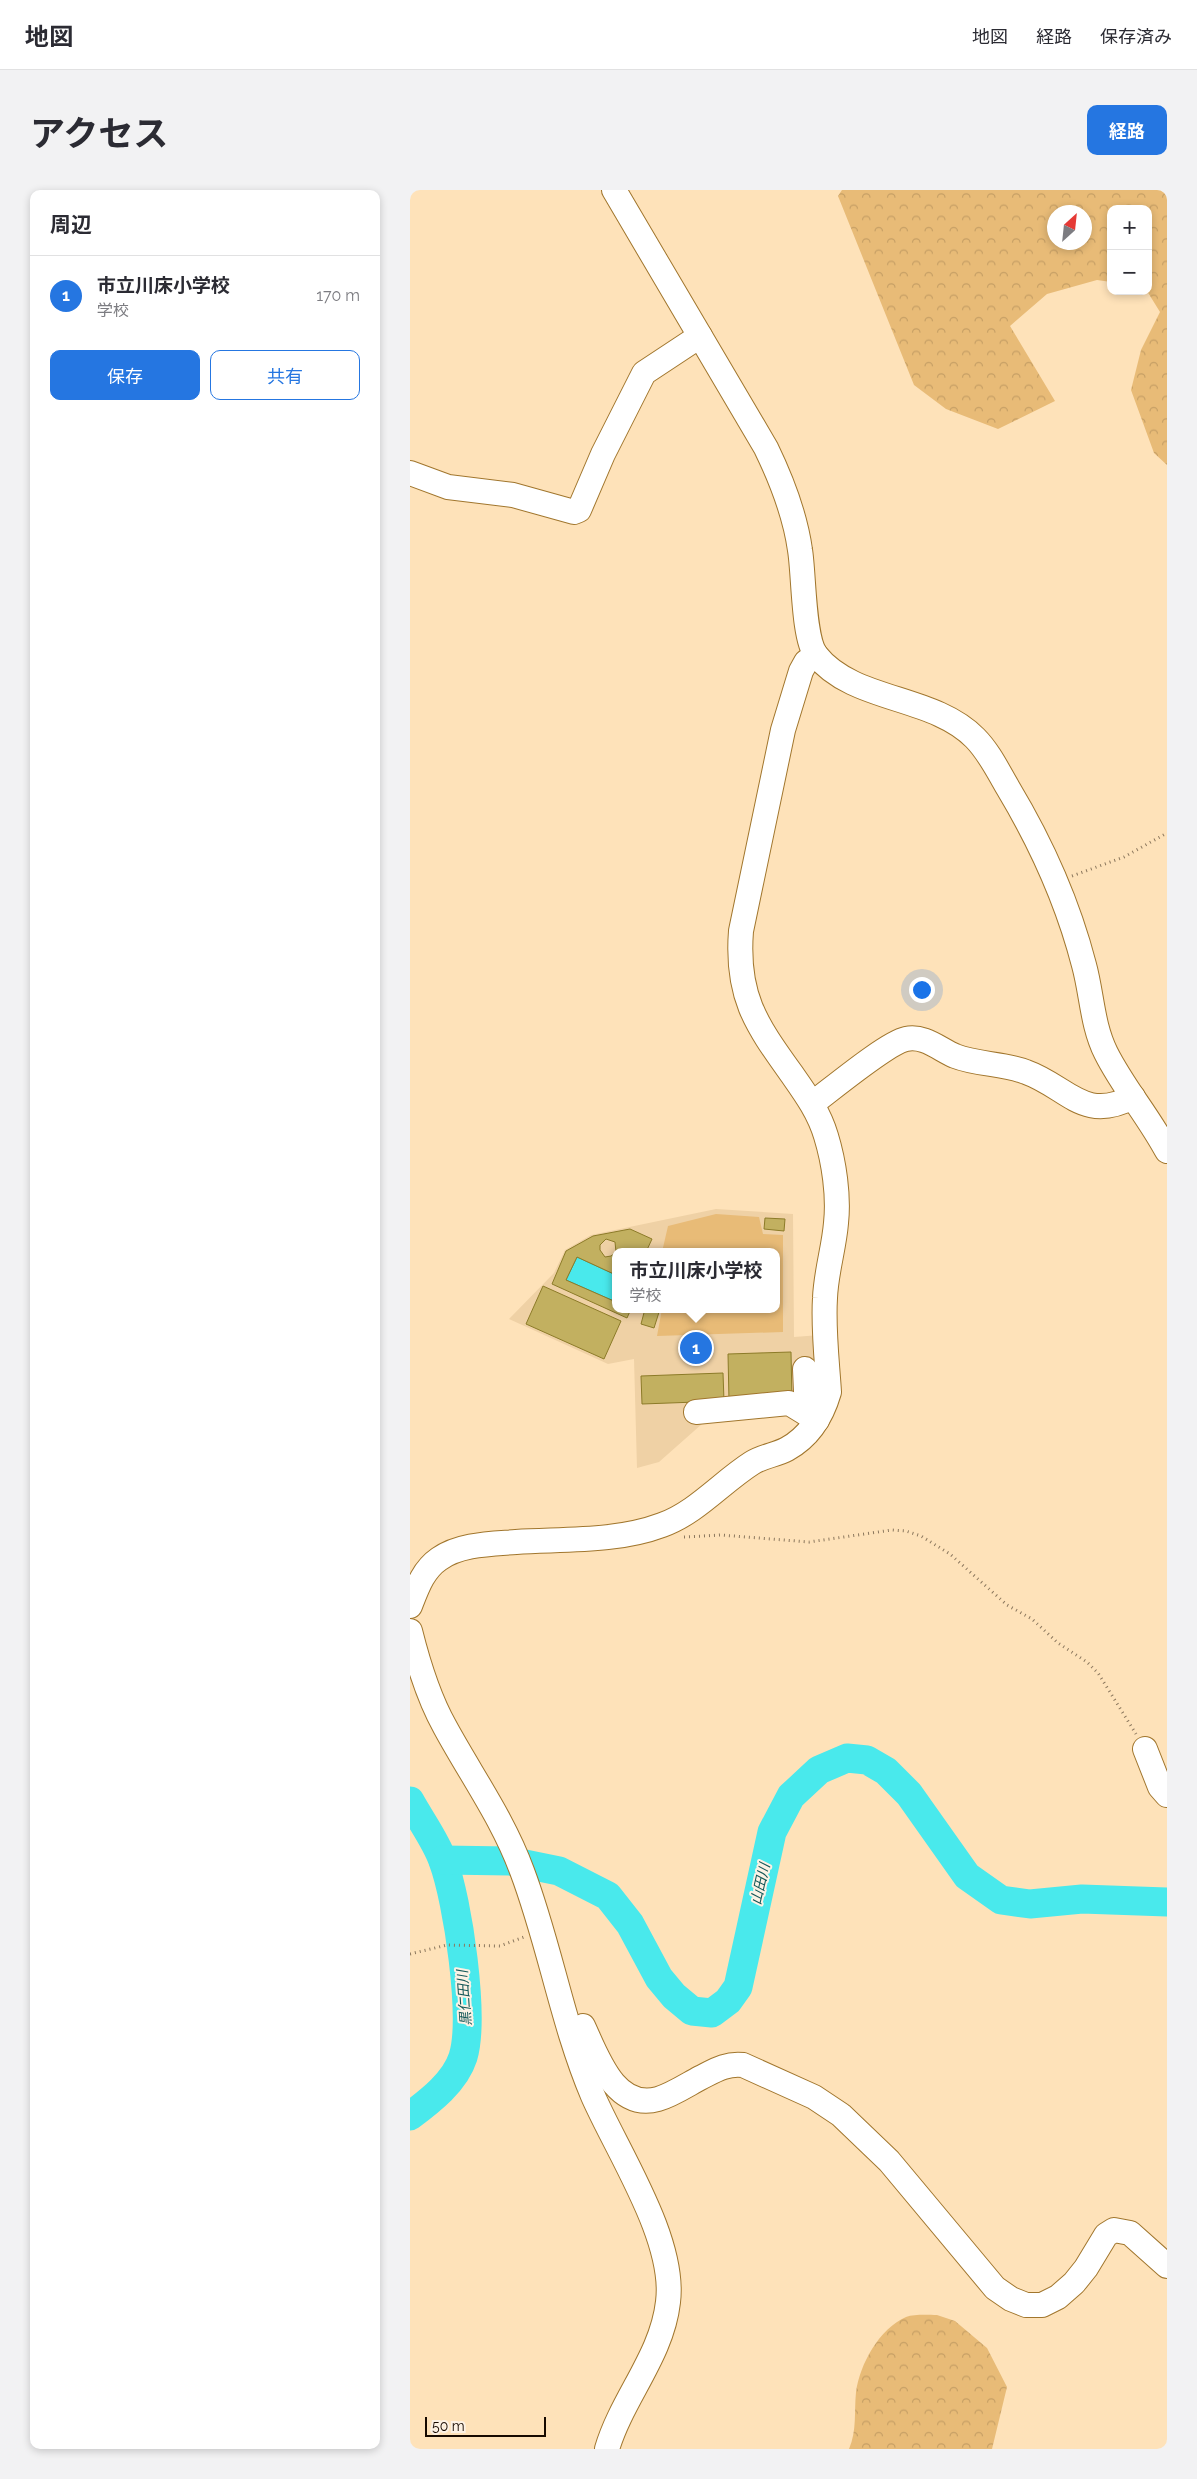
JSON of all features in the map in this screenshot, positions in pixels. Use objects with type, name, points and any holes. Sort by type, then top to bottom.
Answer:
[{"type":"street","points":[[614,190],[766,448],[782,482],[793,515],[800,550],[809,637],[816,655],[838,674],[860,686],[902,702],[933,710],[954,721],[975,738],[993,762],[1031,826],[1056,882],[1085,966],[1096,1028],[1106,1053],[1166,1148]]},
{"type":"street","points":[[410,473],[448,487],[512,495],[574,512],[579,510],[603,454],[644,373],[700,336]]},
{"type":"street","points":[[410,1606],[425,1572],[450,1552],[488,1544],[621,1535],[663,1525],[698,1505],[729,1478],[754,1461],[787,1449],[806,1434],[812,1417],[828,1392],[824,1299],[829,1259],[837,1222],[832,1163],[826,1135],[813,1103],[763,1035],[752,1012],[742,983],[739,956],[741,931],[783,730],[801,671],[806,662],[816,655]]},
{"type":"street","points":[[813,1103],[896,1042],[917,1038],[956,1056],[1027,1072],[1068,1096],[1087,1104],[1105,1107],[1118,1104],[1133,1096]]},
{"type":"street","points":[[805,1369],[812,1417]]},
{"type":"street","points":[[696,1412],[788,1403],[812,1417]]},
{"type":"street","points":[[410,1631],[419,1666],[444,1725],[487,1796],[523,1873],[561,2006],[592,2095],[658,2233],[668,2273],[668,2302],[660,2339],[612,2432],[607,2449]]},
{"type":"street","points":[[1146,1749],[1160,1787],[1167,1795]]},
{"type":"street","points":[[561,2006],[571,2010],[580,2022],[606,2076],[637,2100],[645,2102],[660,2099],[721,2067],[732,2064],[743,2065],[830,2106],[889,2161],[995,2288],[1011,2299],[1026,2305],[1042,2305],[1058,2297],[1074,2283],[1106,2235],[1114,2230],[1130,2232],[1167,2266]]},
{"type":"path","points":[[1056,882],[1124,857],[1167,833]]},
{"type":"path","points":[[663,1525],[672,1534],[680,1538],[721,1535],[809,1542],[892,1530],[906,1530],[921,1536],[950,1554],[1007,1605],[1032,1618],[1058,1643],[1087,1662],[1098,1673],[1146,1749]]},
{"type":"path","points":[[410,1954],[447,1945],[500,1946],[540,1932]]},
{"type":"shaded area","points":[[716,1209],[793,1214],[794,1337],[820,1335],[820,1395],[783,1406],[711,1416],[659,1462],[637,1468],[634,1359],[608,1364],[509,1319],[554,1273],[565,1250],[591,1235]]},
{"type":"green space","points":[[842,190],[1167,190],[1167,465],[1154,453],[1131,390],[1141,350],[1160,312],[1149,295],[1152,295],[1152,205],[1107,205],[1107,281],[1097,280],[1047,294],[1010,326],[1055,401],[998,429],[946,409],[914,385],[838,196]]},
{"type":"green space","points":[[716,1214],[759,1217],[763,1234],[783,1235],[783,1332],[657,1336],[661,1313],[780,1313],[780,1248],[663,1248],[668,1226]]},
{"type":"green space","points":[[937,2315],[955,2321],[987,2348],[1007,2387],[992,2449],[849,2449],[854,2428],[858,2381],[872,2348],[887,2330],[906,2317]]},
{"type":"water","points":[[577,1257],[612,1273],[612,1300],[566,1280]]},
{"type":"building","points":[[765,1218],[785,1219],[784,1231],[764,1229]]},
{"type":"building","points":[[630,1229],[652,1239],[648,1248],[616,1248],[615,1242],[606,1239],[600,1245],[600,1250],[605,1257],[612,1255],[612,1273],[577,1257],[566,1280],[612,1300],[612,1311],[552,1284],[566,1251],[593,1236]]},
{"type":"building","points":[[543,1286],[621,1321],[604,1359],[526,1324]]},
{"type":"building","points":[[616,1313],[629,1313],[627,1318]]},
{"type":"building","points":[[644,1313],[659,1313],[654,1328],[641,1324]]},
{"type":"building","points":[[791,1352],[792,1400],[729,1401],[728,1354]]},
{"type":"building","points":[[723,1373],[724,1401],[642,1404],[641,1376]]},
{"type":"waterway","name":"山田川","points":[[443,1860],[510,1861],[559,1871],[608,1896],[630,1924],[659,1978],[674,1996],[692,2011],[712,2013],[728,2001],[738,1987],[772,1832],[791,1796],[819,1770],[847,1758],[867,1760],[886,1771],[909,1794],[967,1876],[1001,1900],[1030,1904],[1082,1899],[1167,1902]]},
{"type":"waterway","name":"黒仁田川","points":[[410,1801],[436,1846],[449,1879],[463,1959],[467,2016],[463,2057],[454,2075],[426,2104],[410,2116]]},
{"type":"place","name":"市立川床小学校","points":[[696,1348]]}]
